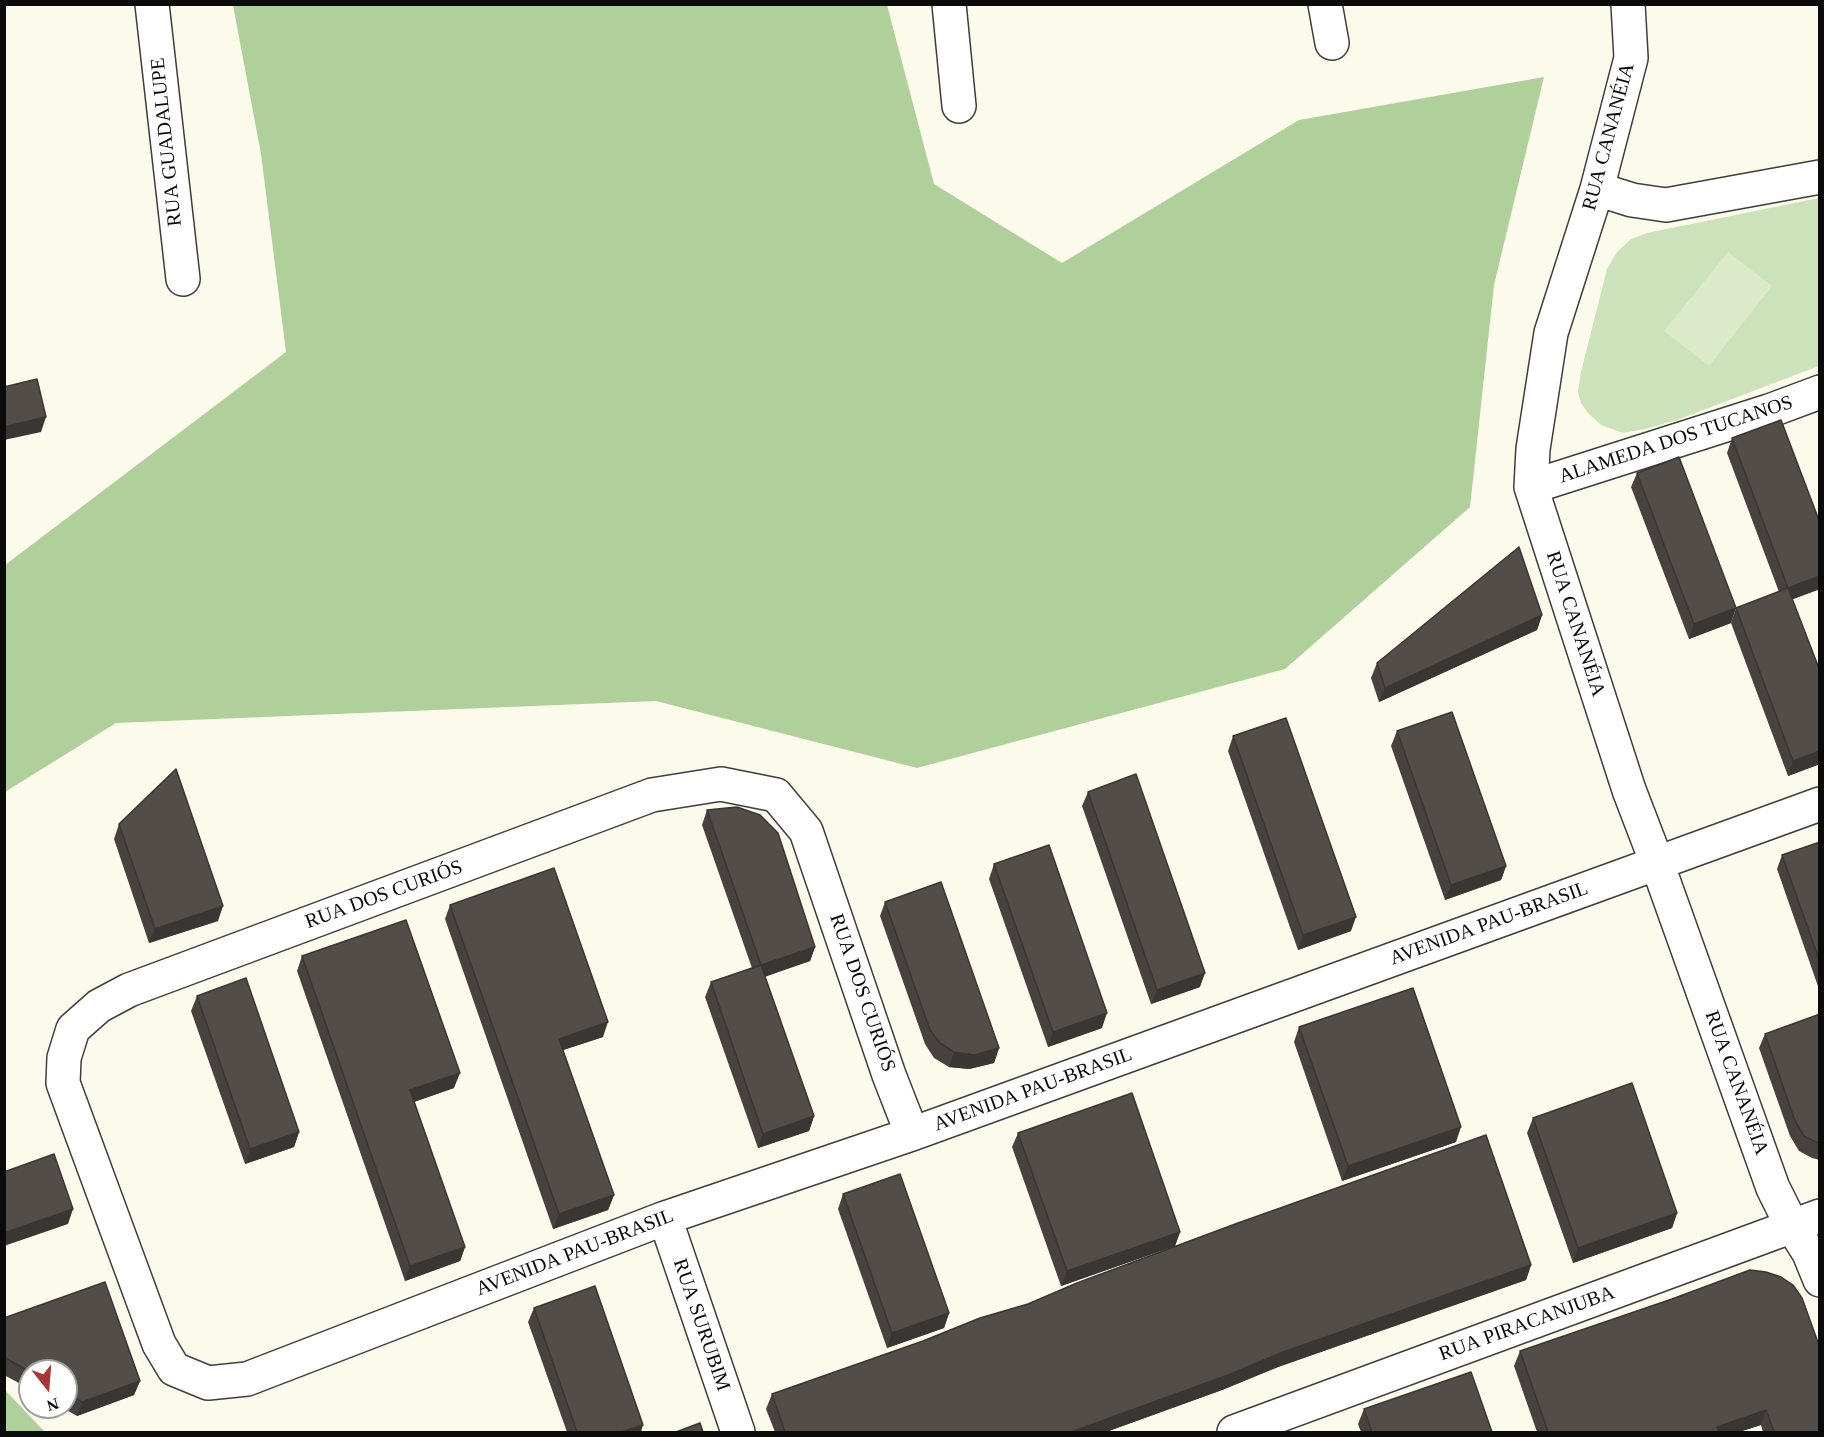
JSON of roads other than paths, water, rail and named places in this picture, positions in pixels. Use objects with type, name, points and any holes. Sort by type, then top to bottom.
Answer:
[{"type":"street","name":"RUA GUADALUPE","points":[[152,4],[183,279]]},
{"type":"street","points":[[949,4],[959,106]]},
{"type":"street","points":[[1325,4],[1332,43]]},
{"type":"street","name":"RUA CANANÉIA","points":[[1628,4],[1631,58],[1597,189],[1551,333],[1533,449],[1531,487],[1629,790],[1773,1188],[1806,1221],[1809,1253],[1820,1280]]},
{"type":"street","points":[[1597,189],[1632,200],[1666,205],[1820,177]]},
{"type":"street","name":"ALAMEDA DOS TUCANOS","points":[[1531,487],[1769,411],[1820,392]]},
{"type":"street","name":"RUA DOS CURIÓS","points":[[247,1379],[208,1383],[174,1369],[159,1344],[63,1083],[64,1058],[73,1029],[99,1006],[129,990],[652,795],[722,784],[776,795],[806,831],[889,1075],[912,1134]]},
{"type":"street","name":"AVENIDA PAU-BRASIL","points":[[247,1379],[665,1218],[912,1134],[1820,804]]},
{"type":"street","name":"RUA SURUBIM","points":[[665,1218],[738,1432]]},
{"type":"street","name":"RUA PIRACANJUBA","points":[[1234,1432],[1806,1221]]}]
